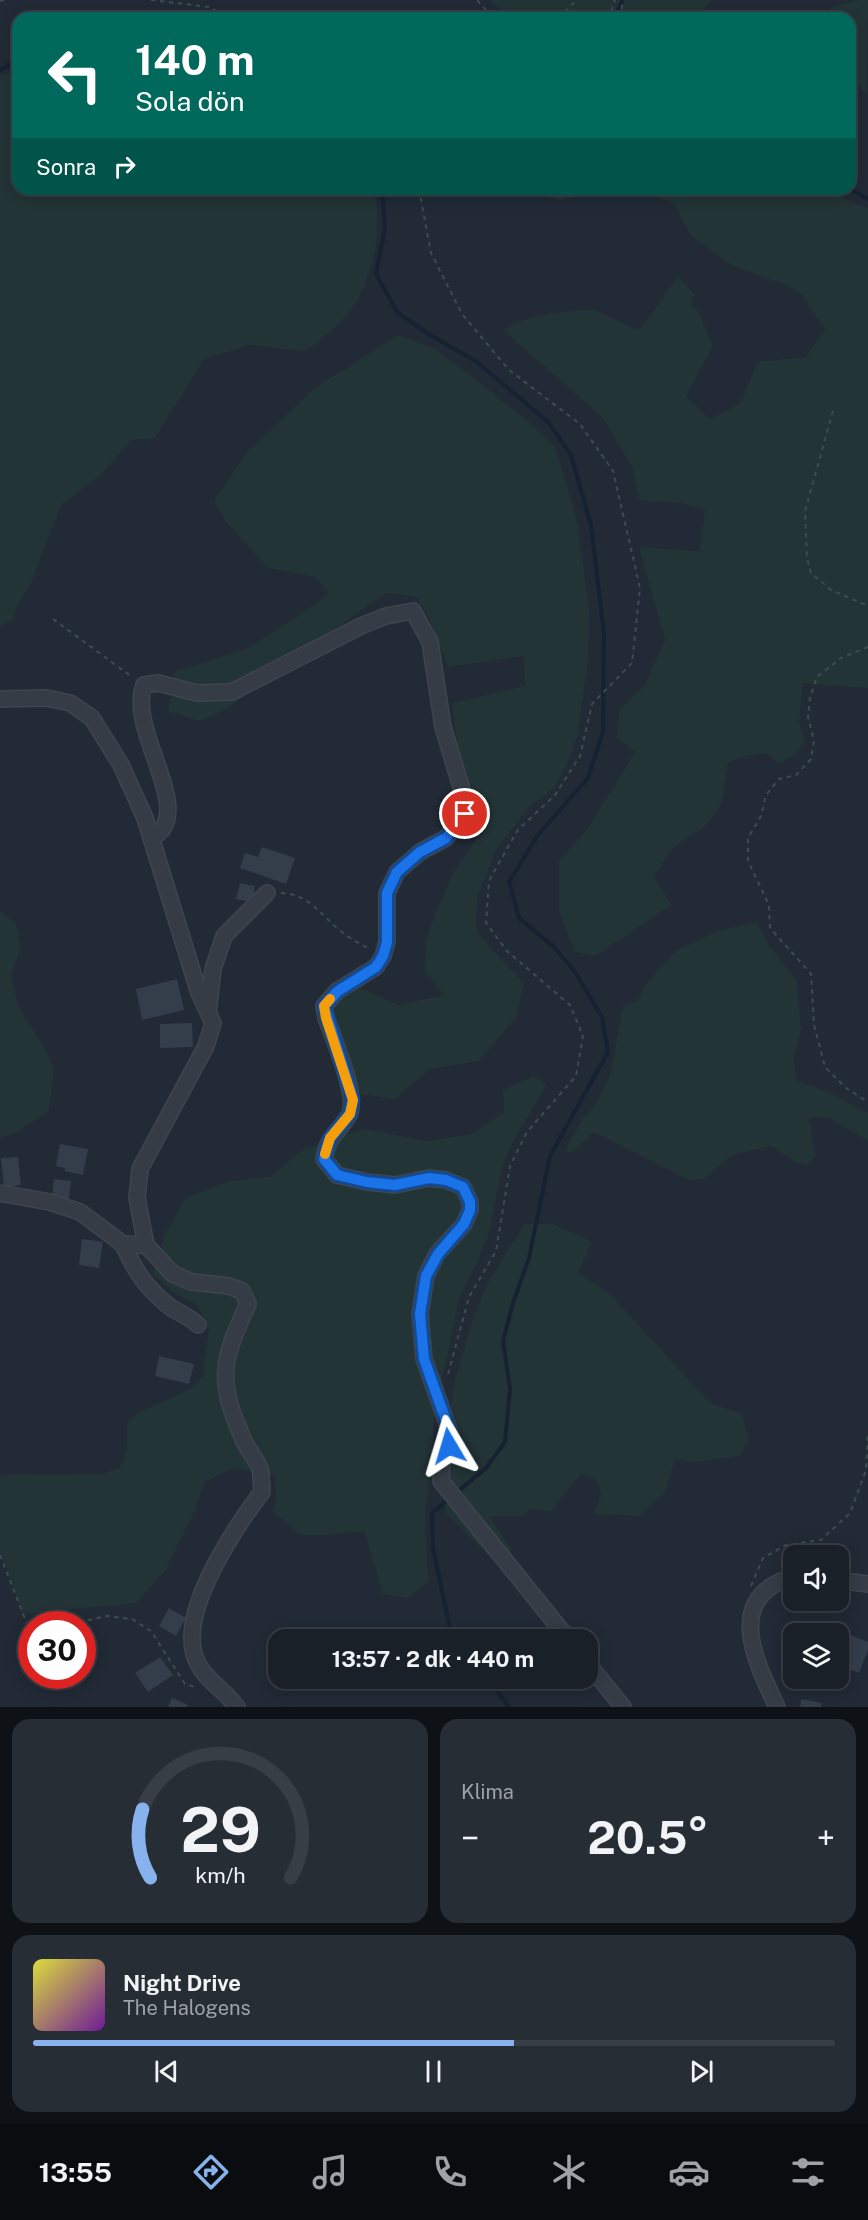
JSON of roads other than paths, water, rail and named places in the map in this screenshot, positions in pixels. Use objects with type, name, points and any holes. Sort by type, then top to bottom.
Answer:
[{"type":"street","points":[[151,839],[162,830],[167,818],[168,798],[147,734],[141,695],[144,686],[158,683],[197,693],[232,692],[361,626],[386,616],[413,611],[430,642],[443,727],[464,796],[465,814],[446,838],[420,852],[397,872],[387,893],[387,942],[383,956],[376,967],[338,991],[324,1006],[353,1100],[350,1114],[330,1138],[324,1159],[337,1175],[367,1182],[395,1185],[429,1178],[446,1180],[463,1187],[470,1202],[470,1210],[464,1224],[438,1254],[426,1276],[420,1314],[424,1359],[449,1429],[449,1446],[442,1466],[441,1481],[560,1629]]},
{"type":"street","points":[[0,699],[47,698],[70,703],[92,718],[121,765],[145,818],[173,914],[208,1015],[213,1023],[206,1046],[140,1169],[137,1198],[146,1245],[173,1274],[192,1282],[229,1286],[242,1291],[248,1304],[234,1333],[226,1358],[225,1383],[232,1414],[250,1455],[260,1468],[262,1492],[214,1564],[194,1619],[194,1653],[207,1679],[237,1707]]},
{"type":"street","points":[[208,1015],[213,969],[224,936],[267,893]]},
{"type":"street","points":[[0,1193],[50,1202],[80,1212],[123,1244],[134,1269],[149,1289],[198,1325]]},
{"type":"street","points":[[123,1244],[146,1245]]},
{"type":"street","points":[[777,1707],[758,1665],[750,1627],[752,1611],[762,1592],[783,1580]]},
{"type":"street","points":[[849,1581],[868,1584]]},
{"type":"street","points":[[598,1676],[623,1707]]},
{"type":"waterway","points":[[617,12],[623,0]]},
{"type":"waterway","points":[[0,70],[12,63]]},
{"type":"waterway","points":[[856,192],[868,199]]},
{"type":"waterway","points":[[382,195],[385,228],[376,274],[397,312],[430,335],[477,362],[548,422],[571,455],[591,525],[604,634],[603,732],[588,778],[538,835],[509,882],[519,918],[554,947],[575,972],[602,1017],[608,1052],[550,1156],[529,1258],[513,1303],[503,1341],[510,1389],[505,1442],[486,1468],[456,1493]]},
{"type":"waterway","points":[[450,1498],[432,1513],[433,1549],[451,1629]]},
{"type":"waterway","points":[[496,1689],[509,1707]]}]
